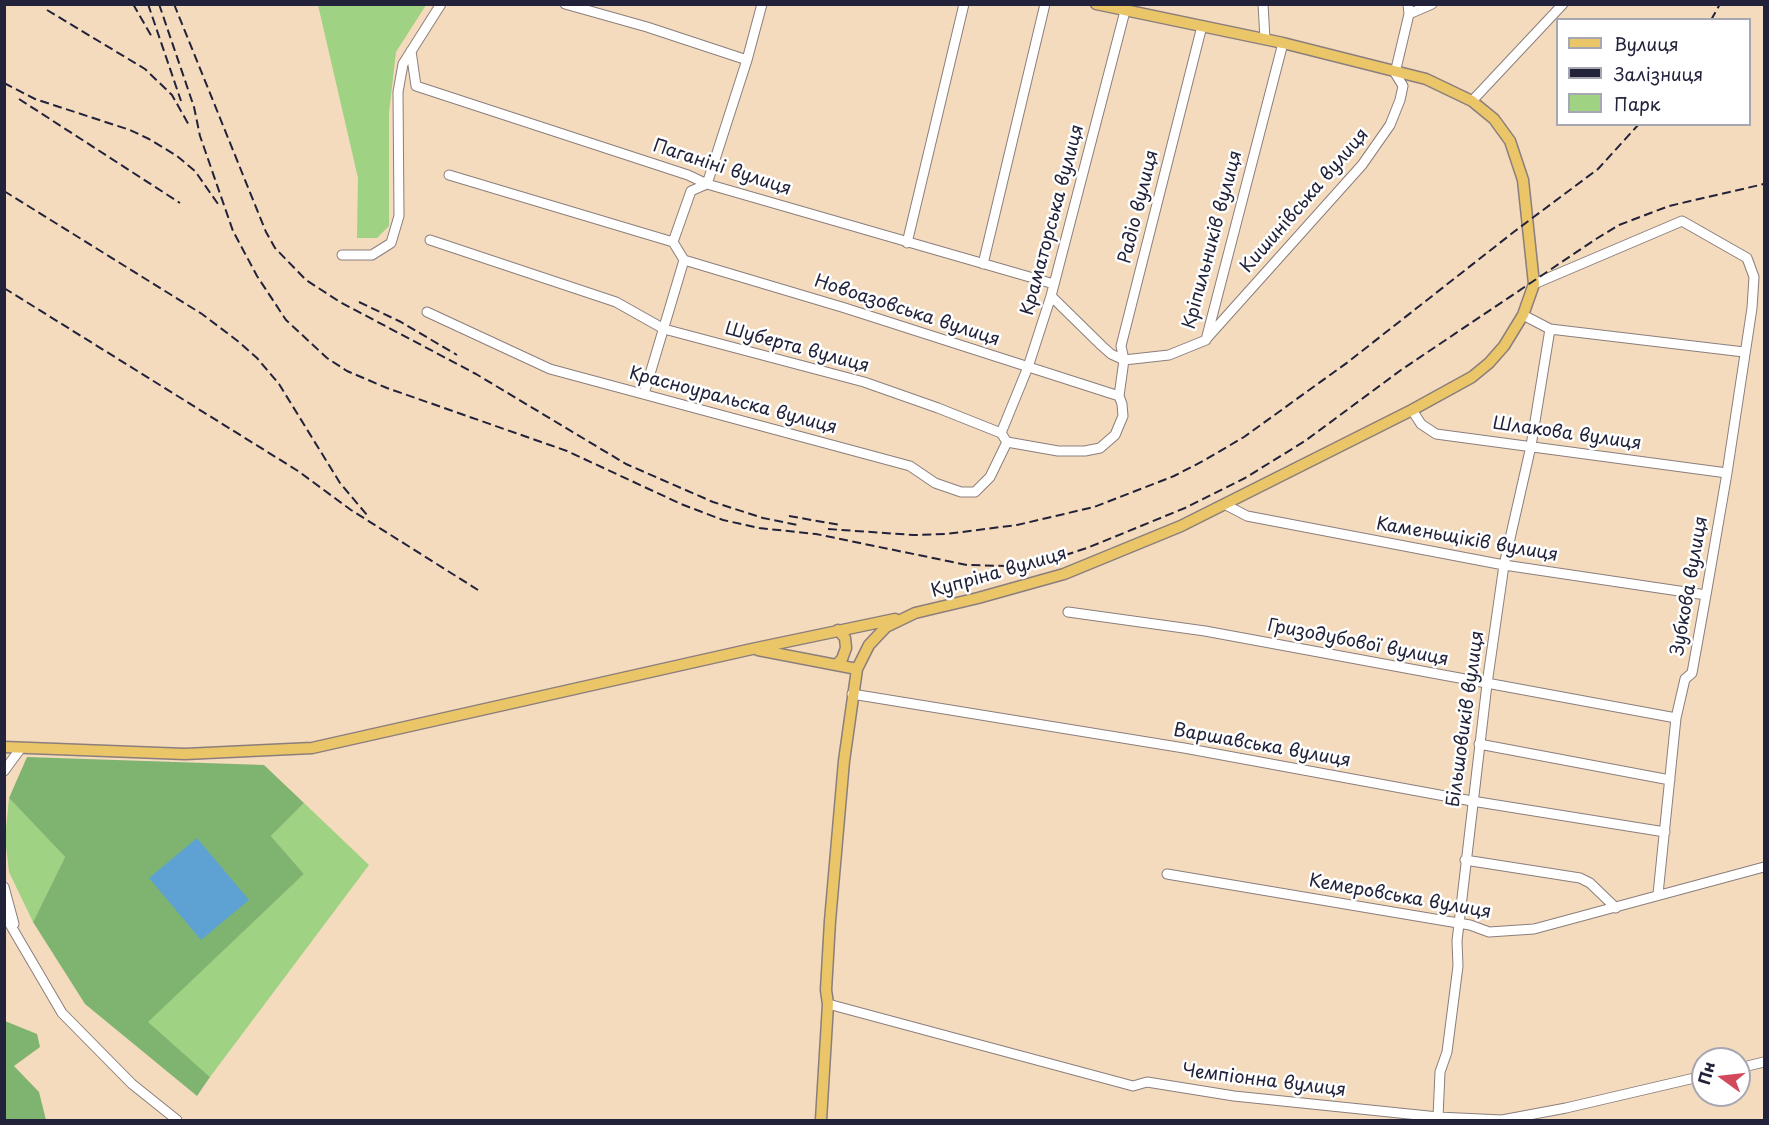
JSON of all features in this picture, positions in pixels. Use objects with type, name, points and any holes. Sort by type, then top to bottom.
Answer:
[{"type":"main road","points":[[1096,4],[1283,43],[1426,79],[1472,100],[1494,118],[1510,141],[1523,180],[1534,284]]},
{"type":"main road","name":"Купріна вулиця","points":[[821,1120],[830,921],[844,761],[857,669],[869,645],[886,627],[915,613],[1064,574],[1181,526],[1412,410],[1472,377],[1504,346],[1522,315],[1534,284]]},
{"type":"main road","points":[[4,747],[185,754],[312,748],[838,630],[870,620],[915,613]]},
{"type":"main road","points":[[836,665],[842,659],[846,648],[845,638],[838,630]]},
{"type":"main road","points":[[752,649],[857,669]]},
{"type":"street","points":[[342,255],[372,255],[391,243],[399,216],[398,92],[403,64],[441,4]]},
{"type":"street","points":[[565,4],[647,27],[747,60]]},
{"type":"street","points":[[673,242],[691,191],[707,184],[747,60],[762,4]]},
{"type":"street","points":[[907,243],[964,4]]},
{"type":"street","points":[[983,264],[1045,4]]},
{"type":"street","points":[[1263,4],[1265,39]]},
{"type":"street","points":[[1395,73],[1408,9],[1432,4]]},
{"type":"street","points":[[1472,100],[1563,4]]},
{"type":"street","name":"Краматорська вулиця","points":[[1004,438],[1051,296],[1125,11]]},
{"type":"street","name":"Радіо вулиця","points":[[1119,396],[1124,360],[1121,346],[1202,26]]},
{"type":"street","name":"Кріпильників вулиця","points":[[1124,360],[1169,355],[1206,340],[1283,43]]},
{"type":"street","name":"Паганіні вулиця","points":[[411,51],[416,86],[688,175],[707,184],[1054,284]]},
{"type":"street","name":"Кишинівська вулиця","points":[[1206,340],[1362,165],[1390,124],[1400,100],[1403,86],[1395,73]]},
{"type":"street","points":[[449,175],[673,242],[684,260],[644,394]]},
{"type":"street","name":"Зубкова вулиця","points":[[1534,284],[1682,220],[1747,258],[1754,278],[1752,308],[1706,595],[1692,672],[1685,679],[1676,718],[1658,894]]},
{"type":"street","name":"Шуберта вулиця","points":[[429,240],[616,302],[664,328],[864,382],[938,408],[1004,438],[1058,451],[1085,451],[1100,447],[1115,435],[1123,416],[1119,396]]},
{"type":"street","name":"Новоазовська вулиця","points":[[684,260],[845,308],[1119,396]]},
{"type":"street","points":[[1051,296],[1111,354],[1124,360]]},
{"type":"street","name":"Красноуральска вулиця","points":[[427,312],[550,369],[910,466],[935,483],[961,492],[975,492],[990,477],[1004,438]]},
{"type":"street","points":[[1522,315],[1550,329],[1744,352]]},
{"type":"street","name":"Більшовиків вулиця","points":[[1438,1117],[1440,1072],[1446,1052],[1458,966],[1457,941],[1465,860],[1487,684],[1504,566],[1531,446],[1550,329]]},
{"type":"street","name":"Шлакова вулиця","points":[[1412,410],[1421,424],[1436,434],[1727,473]]},
{"type":"street","name":"Каменьщіків вулиця","points":[[1226,505],[1247,516],[1504,566],[1706,595]]},
{"type":"street","name":"Гризодубової вулиця","points":[[1068,612],[1205,631],[1676,718]]},
{"type":"street","name":"Варшавська вулиця","points":[[852,694],[1184,748],[1472,801],[1665,832]]},
{"type":"street","points":[[1479,744],[1670,780]]},
{"type":"street","points":[[4,771],[21,748]]},
{"type":"street","points":[[1465,860],[1580,878],[1590,883],[1616,908]]},
{"type":"street","name":"Кемеровська вулиця","points":[[1167,874],[1459,923],[1489,932],[1534,929],[1764,867]]},
{"type":"street","points":[[4,887],[16,932]]},
{"type":"street","points":[[4,914],[63,1013],[132,1084],[177,1120]]},
{"type":"street","name":"Чемпіонна вулиця","points":[[828,1004],[1133,1086],[1147,1082],[1234,1096],[1438,1117],[1502,1120],[1566,1108],[1691,1079]]},
{"type":"green space","points":[[318,5],[426,5],[396,52],[389,113],[389,226],[377,238],[357,238],[358,178]]},
{"type":"green space","points":[[27,757],[264,765],[304,803],[271,836],[304,874],[148,1022],[210,1077],[197,1096],[85,1004],[33,922],[65,857],[9,798]]},
{"type":"green space","points":[[9,798],[65,857],[33,922],[9,872],[5,838]]},
{"type":"green space","points":[[304,803],[369,865],[210,1077],[147,1022],[304,874],[271,836]]},
{"type":"green space","points":[[5,1021],[37,1034],[40,1047],[14,1066],[39,1092],[46,1120],[5,1120]]},
{"type":"water","points":[[197,838],[249,900],[201,940],[149,878]]},
{"type":"railway","points":[[133,4],[152,37]]},
{"type":"railway","points":[[148,4],[181,101]]},
{"type":"railway","points":[[159,4],[194,107],[200,136],[233,231],[257,276],[286,320],[327,358],[347,371],[387,388],[567,451],[681,504],[723,520],[759,528],[816,534],[967,565],[1010,566],[1050,560],[1087,548],[1185,508],[1245,478],[1305,441],[1401,370],[1619,225],[1669,206],[1764,184]]},
{"type":"railway","points":[[174,4],[266,232],[275,248],[306,280],[340,302],[476,374],[626,464],[713,502],[763,518],[798,525]]},
{"type":"railway","points":[[1712,18],[1720,4]]},
{"type":"railway","points":[[47,10],[145,69],[172,95],[190,127]]},
{"type":"railway","points":[[4,83],[35,99],[130,130],[149,139],[177,156],[195,171],[218,204]]},
{"type":"railway","points":[[19,99],[180,203]]},
{"type":"railway","points":[[828,529],[914,535],[946,534],[1017,525],[1094,507],[1174,476],[1244,437],[1348,362],[1598,169],[1637,126]]},
{"type":"railway","points":[[4,191],[202,314],[257,358],[279,384],[340,483],[367,515]]},
{"type":"railway","points":[[4,288],[298,471],[351,510],[478,590]]},
{"type":"railway","points":[[359,302],[401,322],[457,355]]},
{"type":"railway","points":[[789,516],[840,525]]}]
